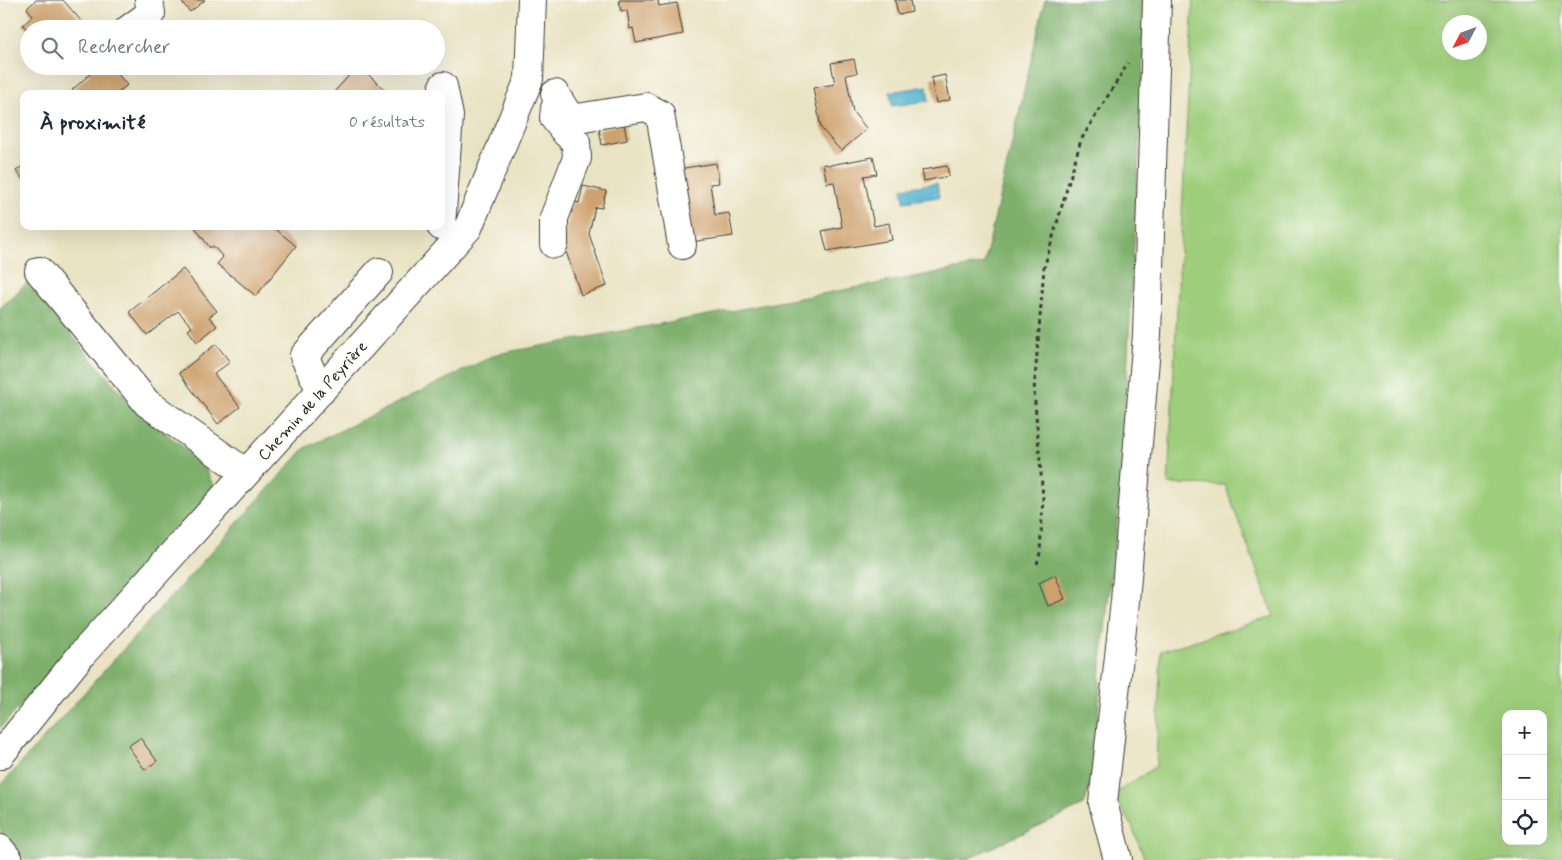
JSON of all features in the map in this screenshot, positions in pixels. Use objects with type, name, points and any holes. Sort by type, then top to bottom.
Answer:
[{"type":"street","points":[[141,20],[151,13],[148,0]]},
{"type":"street","name":"Chemin de la Peyrière","points":[[0,755],[82,654],[468,228],[529,79],[532,0]]},
{"type":"street","points":[[1118,860],[1103,804],[1125,601],[1148,335],[1157,0]]},
{"type":"street","points":[[443,86],[444,90]]},
{"type":"street","points":[[554,244],[554,218],[577,158],[576,142],[554,118],[555,94],[571,119],[646,107],[660,114],[682,245]]},
{"type":"street","points":[[445,96],[449,116],[445,171]]},
{"type":"street","points":[[439,260],[441,230]]},
{"type":"street","points":[[39,271],[147,403],[246,473]]},
{"type":"street","points":[[321,391],[304,356],[379,272]]},
{"type":"street","points":[[0,849],[9,860]]},
{"type":"path","points":[[1037,564],[1040,553],[1043,497],[1034,391],[1044,268],[1081,140],[1133,55]]},
{"type":"green space","points":[[1045,0],[1147,0],[1121,486],[1101,665],[1095,770],[1084,805],[965,860],[26,860],[3,837],[0,829],[0,786],[305,448],[497,354],[984,264]]},
{"type":"green space","points":[[1193,0],[1562,0],[1562,860],[1145,860],[1131,824],[1113,795],[1156,766],[1161,651],[1274,616],[1225,485],[1168,484]]},
{"type":"green space","points":[[27,283],[135,409],[202,462],[218,495],[0,728],[0,308]]},
{"type":"water","points":[[927,86],[929,101],[892,106],[890,92]]},
{"type":"water","points":[[937,183],[939,197],[904,202],[902,188]]},
{"type":"building","points":[[36,0],[63,0],[80,20],[29,20],[33,16],[27,8]]},
{"type":"building","points":[[180,0],[205,0],[190,12]]},
{"type":"building","points":[[619,0],[658,0],[659,6],[677,3],[683,34],[636,43],[633,28],[630,29],[627,10],[621,11]]},
{"type":"building","points":[[895,0],[910,0],[912,12],[898,15]]},
{"type":"building","points":[[854,59],[857,73],[846,75],[853,112],[867,129],[841,151],[821,128],[813,88],[835,84],[831,63]]},
{"type":"building","points":[[89,75],[119,75],[127,85],[121,90],[72,90]]},
{"type":"building","points":[[350,75],[369,75],[385,90],[336,90]]},
{"type":"building","points":[[945,75],[950,100],[936,103],[931,78]]},
{"type":"building","points":[[624,124],[627,140],[602,145],[599,129]]},
{"type":"building","points":[[873,157],[877,174],[864,176],[874,226],[889,223],[892,240],[827,251],[822,231],[842,227],[834,182],[827,183],[823,164],[830,165]]},
{"type":"building","points":[[716,163],[719,183],[710,184],[715,215],[729,213],[733,236],[690,242],[678,169]]},
{"type":"building","points":[[947,166],[949,176],[924,181],[922,170]]},
{"type":"building","points":[[20,168],[20,176],[16,171]]},
{"type":"building","points":[[583,186],[606,191],[602,208],[595,207],[589,234],[607,286],[581,295],[563,243],[572,201],[579,203]]},
{"type":"building","points":[[197,230],[277,230],[296,246],[256,296],[217,264],[223,257],[213,246],[210,248]]},
{"type":"building","points":[[183,269],[217,311],[209,317],[217,326],[197,342],[188,330],[192,327],[178,311],[147,335],[129,312]]},
{"type":"building","points":[[216,344],[230,362],[214,374],[240,407],[218,424],[179,373]]},
{"type":"building","points":[[1055,575],[1065,599],[1048,606],[1039,583]]},
{"type":"building","points":[[140,738],[157,761],[145,770],[128,746]]}]
